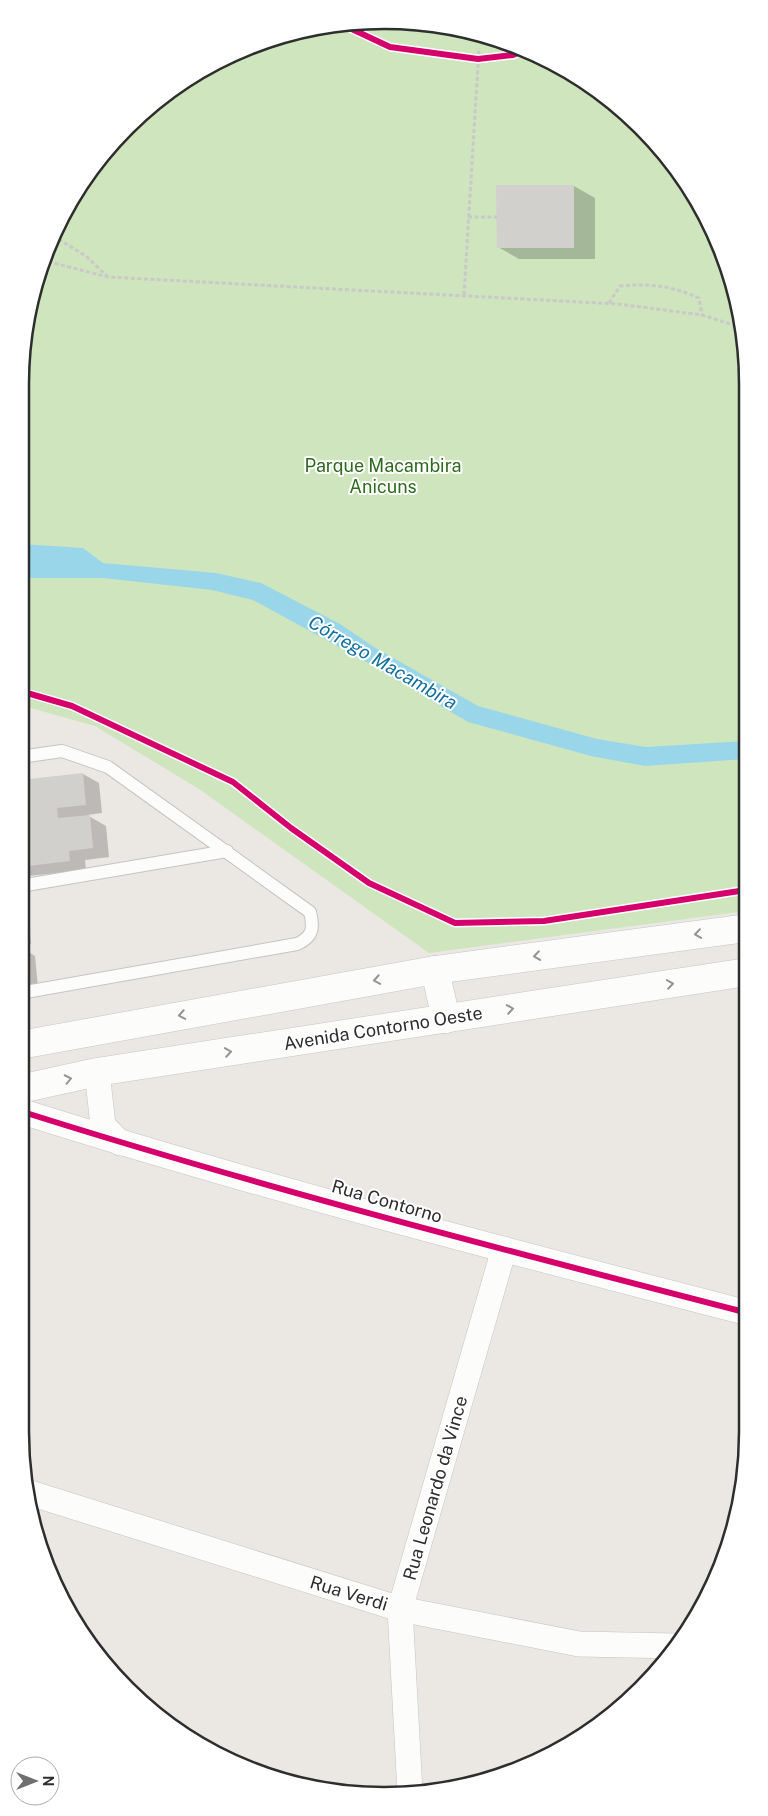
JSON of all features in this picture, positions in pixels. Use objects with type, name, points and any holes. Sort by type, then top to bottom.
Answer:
[{"type":"main road","points":[[29,1043],[435,970],[739,929]]},
{"type":"main road","points":[[435,970],[446,1019]]},
{"type":"main road","name":"Avenida Contorno Oeste","points":[[29,1087],[97,1072],[739,973]]},
{"type":"street","points":[[97,1072],[104,1125],[120,1143]]},
{"type":"street","name":"Rua Contorno","points":[[29,1114],[120,1143],[504,1250],[739,1311]]},
{"type":"street","name":"Rua Leonardo da Vince","points":[[410,1786],[400,1609],[504,1250]]},
{"type":"street","name":"Rua Verdi","points":[[35,1495],[400,1609],[579,1644],[667,1646]]},
{"type":"lane","points":[[29,756],[62,751],[108,767],[310,912],[312,931],[308,940],[297,944],[29,991]]},
{"type":"lane","points":[[29,884],[227,851]]},
{"type":"path","points":[[464,295],[479,48]]},
{"type":"path","points":[[468,58],[487,58]]},
{"type":"path","points":[[468,217],[497,218]]},
{"type":"path","points":[[60,240],[86,256],[108,277]]},
{"type":"path","points":[[51,262],[108,277],[609,303],[702,315],[734,325]]},
{"type":"path","points":[[609,303],[620,286],[647,283],[678,288],[698,298],[702,315]]},
{"type":"green space","name":"Parque Macambira Anicuns","points":[[384,29],[430,32],[476,41],[498,48],[541,65],[562,76],[618,117],[666,168],[692,206],[703,227],[720,270],[727,292],[736,338],[739,384],[739,912],[429,953],[199,789],[95,726],[29,708],[29,384],[32,338],[36,315],[41,292],[56,248],[76,206],[117,150],[168,102],[206,76],[227,65],[292,41],[338,32],[361,30]]},
{"type":"water","name":"Córrego Macambira","points":[[29,544],[83,548],[103,563],[216,573],[261,583],[340,624],[374,647],[478,706],[597,739],[646,747],[739,741],[739,759],[645,766],[591,756],[468,722],[363,660],[253,600],[212,590],[103,578],[29,578]]},
{"type":"building","points":[[496,185],[574,185],[574,248],[497,248]]},
{"type":"building","points":[[83,773],[86,805],[57,808],[58,818],[90,815],[93,848],[69,851],[70,861],[29,866],[29,779]]},
{"type":"cycle path","points":[[355,31],[390,47],[478,59],[515,54]]},
{"type":"cycle path","points":[[29,694],[72,706],[233,782],[291,828],[369,883],[455,923],[544,921],[739,891]]},
{"type":"cycle path","points":[[29,1114],[291,1192],[739,1311]]}]
